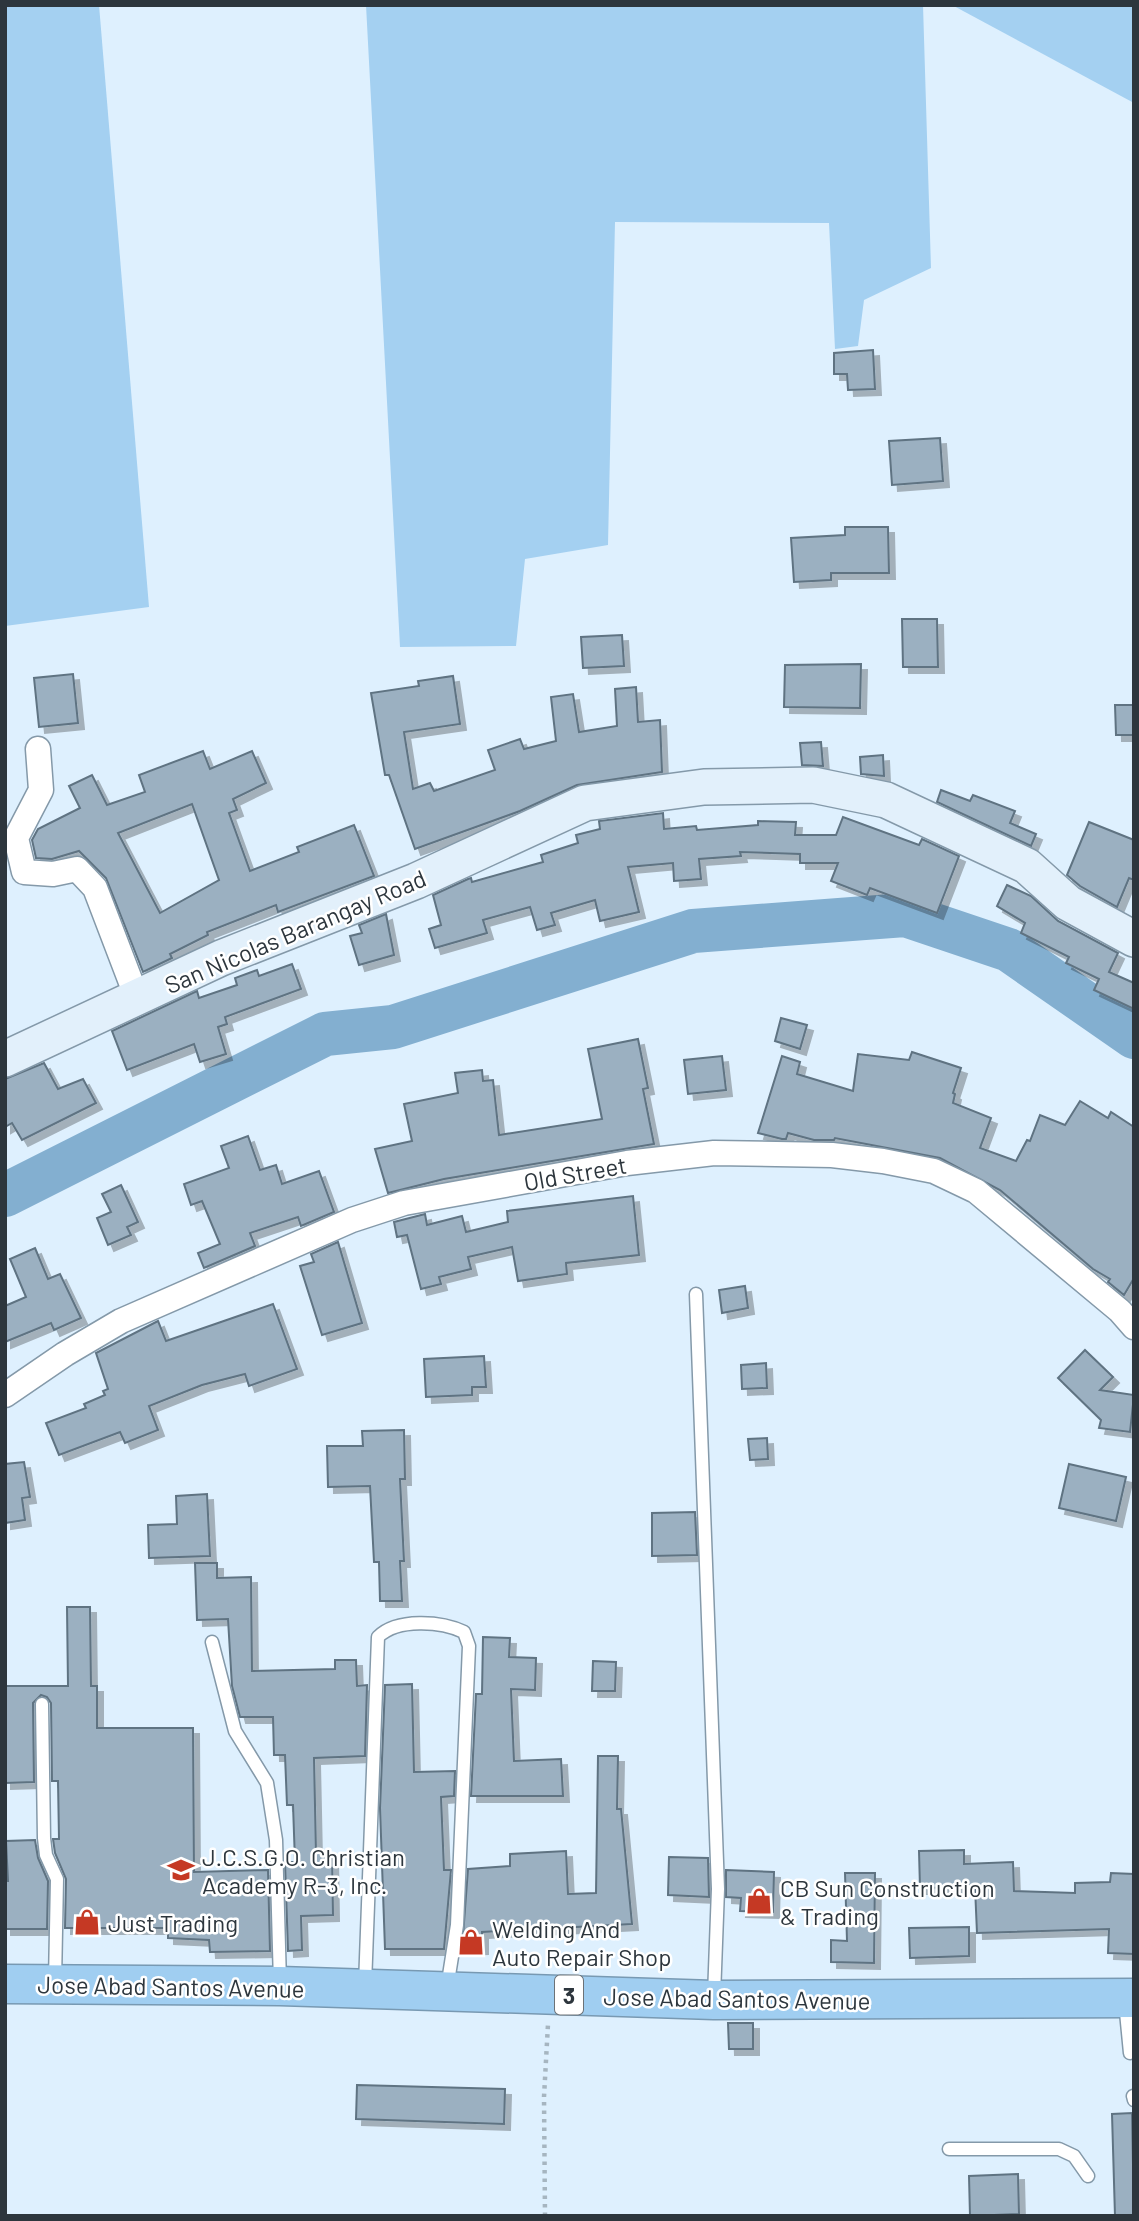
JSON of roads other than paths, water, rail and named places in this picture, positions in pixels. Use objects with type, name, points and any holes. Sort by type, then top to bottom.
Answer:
[{"type":"highway","name":"Jose Abad Santos Avenue","points":[[5,1984],[280,1986],[714,2000],[1129,1998]]},
{"type":"street","points":[[38,749],[41,790],[16,838],[24,872],[53,874],[77,869],[85,876],[95,888],[137,998]]},
{"type":"street","name":"San Nicolas Barangay Road","points":[[5,1059],[220,958],[416,881],[585,803],[704,787],[813,785],[886,800],[1027,866],[1068,903],[1134,939]]},
{"type":"street","name":"Old Street","points":[[5,1395],[65,1354],[121,1321],[352,1220],[404,1203],[478,1189],[627,1163],[714,1153],[832,1155],[934,1171],[976,1191],[1120,1311],[1134,1328]]},
{"type":"lane","points":[[696,1294],[718,1889],[714,2000]]},
{"type":"lane","points":[[365,1989],[378,1637],[396,1625],[450,1625],[464,1632],[469,1646],[457,1925],[447,1991]]},
{"type":"lane","points":[[212,1642],[235,1731],[267,1783],[276,1840],[280,1986]]},
{"type":"lane","points":[[42,1704],[44,1838],[46,1855],[57,1879],[55,1984]]},
{"type":"lane","points":[[1129,1998],[1130,2053]]},
{"type":"lane","points":[[949,2149],[1059,2149],[1074,2156],[1088,2176]]},
{"type":"waterway","points":[[5,1195],[325,1034],[393,1027],[693,931],[905,915],[1009,950],[1134,1037]]},
{"type":"place","name":"J.C.S.G.O. Christian Academy R-3, Inc.","points":[[181,1870]]},
{"type":"place","name":"CB Sun Construction & Trading","points":[[759,1901]]},
{"type":"place","name":"Just Trading","points":[[87,1922]]},
{"type":"place","name":"Welding And Auto Repair Shop","points":[[471,1942]]}]
